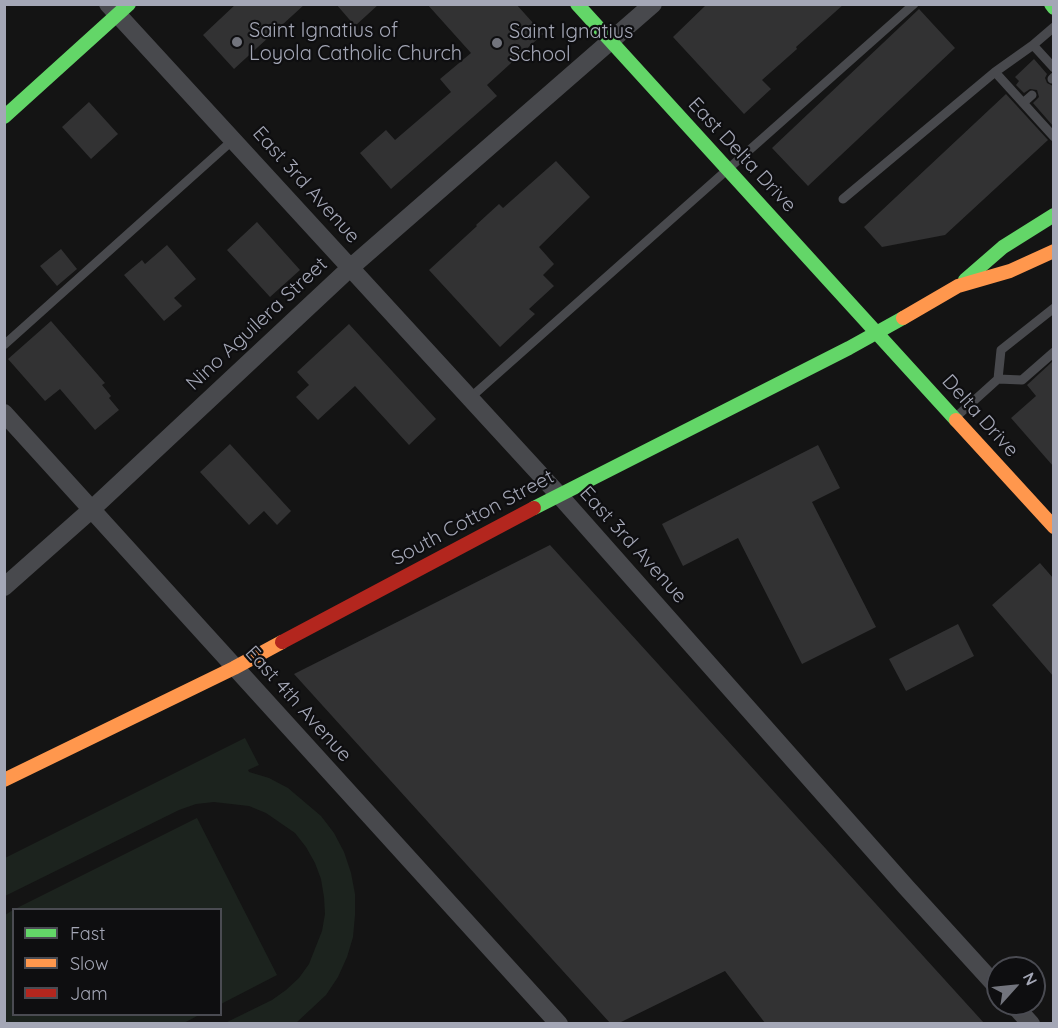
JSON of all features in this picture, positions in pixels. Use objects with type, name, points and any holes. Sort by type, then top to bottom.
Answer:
[{"type":"street","name":"East Delta Drive","points":[[578,4],[877,332]]},
{"type":"street","name":"Nino Aguilera Street","points":[[4,587],[92,509],[350,268],[653,4]]},
{"type":"street","points":[[4,117],[118,8]]},
{"type":"street","name":"East 3rd Avenue","points":[[118,8],[350,268],[559,495],[986,975]]},
{"type":"street","name":"South Cotton Street","points":[[4,780],[234,668],[559,495],[849,348],[958,286],[1003,247],[1053,215]]},
{"type":"street","name":"South Cotton Street","points":[[958,286],[1010,271],[1053,251]]},
{"type":"street","name":"Delta Drive","points":[[877,332],[1053,526]]},
{"type":"street","name":"East 4th Avenue","points":[[4,413],[559,1023]]},
{"type":"lane","points":[[470,398],[914,4]]},
{"type":"lane","points":[[843,199],[995,72],[1033,45],[1053,27]]},
{"type":"lane","points":[[1033,45],[1053,68]]},
{"type":"lane","points":[[995,72],[1052,134]]},
{"type":"lane","points":[[1023,103],[1032,95]]},
{"type":"lane","points":[[4,345],[234,139]]},
{"type":"lane","points":[[955,418],[998,379],[1001,350],[1053,308]]},
{"type":"lane","points":[[998,379],[1022,380],[1053,352]]},
{"type":"shaded area","points":[[245,738],[259,765],[248,770],[249,772],[269,778],[288,788],[321,816],[334,833],[344,852],[355,894],[353,937],[338,977],[326,995],[296,1023],[225,1023],[272,1000],[299,978],[309,964],[322,931],[325,914],[324,897],[315,863],[295,833],[266,813],[249,806],[214,802],[196,804],[179,810],[5,896],[5,858]]},
{"type":"shaded area","points":[[197,818],[277,975],[222,1003],[222,908],[17,908]]},
{"type":"shaded area","points":[[12,911],[12,1016],[197,1016],[182,1024],[5,1023],[5,915]]},
{"type":"building","name":"Saint Ignatius of Loyola Catholic Church","points":[[236,4],[305,4],[234,69],[203,35]]},
{"type":"building","points":[[336,4],[379,4],[355,26]]},
{"type":"building","points":[[427,4],[516,4],[543,34],[487,85],[497,96],[391,189],[360,153],[386,130],[395,140],[451,92],[440,79],[471,53]]},
{"type":"building","points":[[707,4],[844,4],[762,80],[771,89],[744,114],[673,37]]},
{"type":"building","points":[[919,9],[955,48],[808,186],[772,148]]},
{"type":"building","points":[[1034,59],[1047,74],[1045,78],[1047,83],[1053,86],[1053,126],[1033,103],[1039,97],[1037,90],[1030,89],[1024,93],[1016,85],[1019,81],[1015,77]]},
{"type":"building","points":[[1006,94],[1048,140],[945,235],[882,247],[864,227]]},
{"type":"building","points":[[89,102],[118,134],[91,159],[62,127]]},
{"type":"building","points":[[556,161],[590,197],[539,247],[554,264],[543,275],[554,286],[529,309],[535,314],[500,347],[429,270],[499,204],[503,208]]},
{"type":"building","points":[[257,222],[300,270],[270,297],[227,250]]},
{"type":"building","points":[[167,245],[196,279],[174,298],[182,306],[164,321],[124,275],[142,260],[145,264]]},
{"type":"building","points":[[61,249],[77,269],[57,286],[40,266]]},
{"type":"building","points":[[51,321],[105,383],[102,385],[119,410],[95,430],[60,389],[45,401],[8,359]]},
{"type":"building","points":[[349,324],[436,419],[409,445],[355,386],[318,420],[296,397],[309,385],[297,372]]},
{"type":"building","points":[[1053,361],[1053,466],[1011,418],[1036,396],[1027,385]]},
{"type":"building","points":[[230,444],[291,511],[277,525],[264,511],[249,525],[200,472]]},
{"type":"building","points":[[818,445],[840,488],[812,502],[876,627],[802,664],[738,538],[683,566],[662,524]]},
{"type":"building","points":[[550,545],[984,1023],[765,1023],[725,971],[619,1023],[610,1023],[294,674]]},
{"type":"building","points":[[1040,563],[1053,578],[1053,676],[992,605]]},
{"type":"building","points":[[958,624],[974,656],[906,691],[889,659]]},
{"type":"traffic: fast","points":[[4,117],[129,4]]},
{"type":"traffic: fast","points":[[577,4],[956,420]]},
{"type":"traffic: fast","points":[[1051,4],[1054,8]]},
{"type":"traffic: fast","points":[[965,280],[1003,247],[1054,215]]},
{"type":"traffic: fast","points":[[534,508],[849,348],[903,318]]},
{"type":"traffic: slow","points":[[903,318],[958,286],[1010,271],[1054,251]]},
{"type":"traffic: slow","points":[[956,420],[1054,527]]},
{"type":"traffic: slow","points":[[4,780],[234,668],[282,642]]},
{"type":"traffic: jam","points":[[282,642],[534,508]]},
{"type":"place","name":"Saint Ignatius of Loyola Catholic Church","points":[[237,42]]},
{"type":"place","name":"Saint Ignatius School","points":[[497,43]]}]
